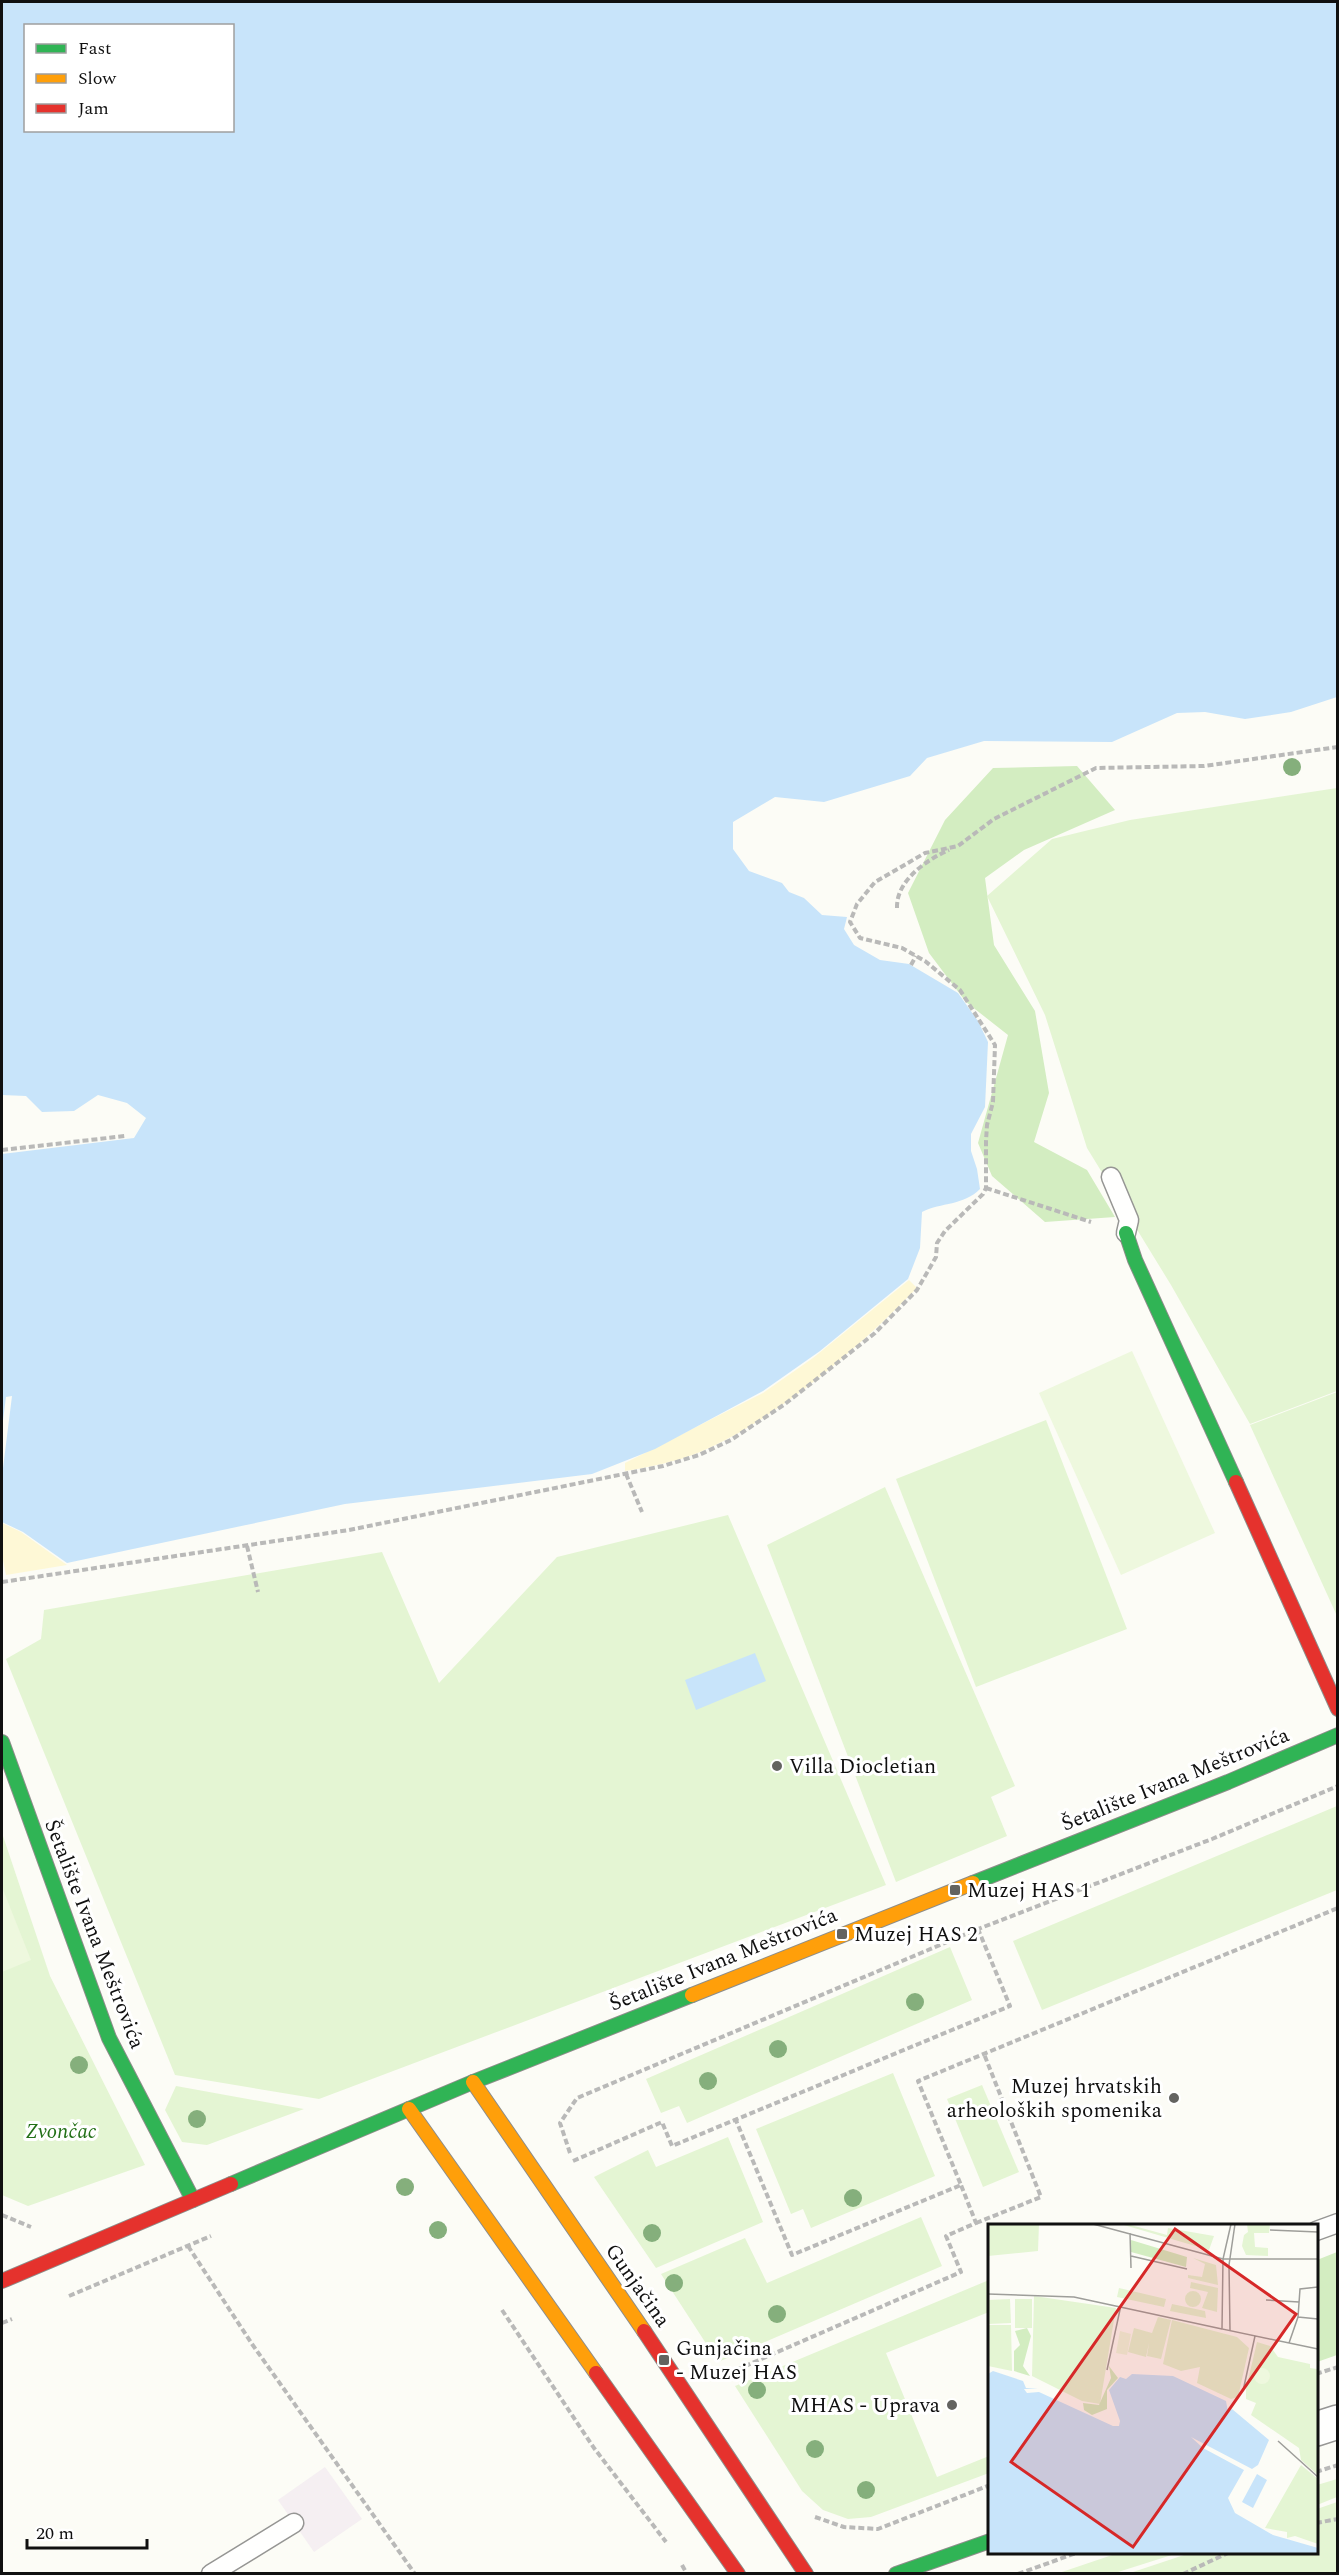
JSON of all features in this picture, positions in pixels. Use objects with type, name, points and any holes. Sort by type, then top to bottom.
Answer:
[{"type":"street","points":[[1126,1233],[1135,1260],[1338,1708]]},
{"type":"street","name":"Šetalište Ivana Meštrovića","points":[[2,2281],[473,2082],[1228,1782],[1338,1735]]},
{"type":"street","name":"Šetalište Ivana Meštrovića","points":[[2,1742],[109,2038],[193,2200]]},
{"type":"street","name":"Gunjačina","points":[[473,2082],[664,2360],[806,2574]]},
{"type":"street","points":[[409,2109],[738,2574]]},
{"type":"street","points":[[1318,2429],[1338,2422]]},
{"type":"street","points":[[896,2574],[988,2542]]},
{"type":"lane","points":[[1111,1177],[1129,1220],[1126,1233]]},
{"type":"lane","points":[[1318,2231],[1338,2223]]},
{"type":"lane","points":[[211,2574],[294,2523]]},
{"type":"path","points":[[897,908],[896,895],[908,878],[936,855],[958,846],[994,819],[1096,768],[1204,766],[1338,747]]},
{"type":"path","points":[[2,1582],[349,1530],[626,1474],[699,1455],[731,1440],[785,1404],[828,1371],[875,1333],[917,1290],[936,1257],[937,1243],[945,1231],[983,1194],[986,1188],[987,1125],[993,1102],[995,1044],[960,990],[902,948],[860,938],[850,921],[857,904],[874,882],[926,853],[958,846]]},
{"type":"path","points":[[911,966],[916,956]]},
{"type":"path","points":[[2,1150],[125,1136]]},
{"type":"path","points":[[986,1188],[1126,1233]]},
{"type":"path","points":[[626,1474],[642,1512]]},
{"type":"path","points":[[247,1546],[258,1592]]},
{"type":"path","points":[[579,2170],[573,2161],[560,2123],[577,2098],[978,1929],[1212,1839],[1338,1786]]},
{"type":"path","points":[[976,2223],[918,2080],[1338,1908]]},
{"type":"path","points":[[573,2161],[662,2122],[672,2146],[1010,2006],[978,1929]]},
{"type":"path","points":[[717,2378],[961,2272],[946,2236],[1041,2198],[984,2054]]},
{"type":"path","points":[[735,2118],[792,2255],[961,2185]]},
{"type":"path","points":[[167,2211],[252,2344],[415,2574]]},
{"type":"path","points":[[60,2300],[219,2233]]},
{"type":"path","points":[[496,2301],[594,2448],[668,2545]]},
{"type":"path","points":[[2,2323],[20,2316]]},
{"type":"path","points":[[1318,2374],[1338,2367]]},
{"type":"path","points":[[711,2370],[723,2388]]},
{"type":"path","points":[[1318,2472],[1338,2465]]},
{"type":"path","points":[[813,2516],[844,2527],[878,2529],[988,2486]]},
{"type":"path","points":[[1318,2523],[1338,2519]]},
{"type":"path","points":[[1018,2574],[1076,2554]]},
{"type":"path","points":[[1184,2574],[1228,2554]]},
{"type":"path","points":[[681,2562],[687,2574]]},
{"type":"shaded area","points":[[325,2467],[362,2519],[314,2552],[278,2500]]},
{"type":"green space","points":[[1077,766],[1115,810],[1024,850],[985,878],[994,945],[1035,1011],[1049,1093],[1034,1142],[1087,1170],[1115,1217],[1045,1222],[992,1176],[978,1143],[1008,1035],[966,1002],[929,953],[908,893],[945,820],[993,768]]},
{"type":"green space","points":[[1337,788],[1337,1391],[1250,1424],[1171,1285],[1087,1148],[1045,1015],[987,896],[1052,839],[1130,820]]},
{"type":"green space","points":[[1132,1351],[1215,1533],[1121,1575],[1039,1393]]},
{"type":"green space","points":[[1338,1392],[1337,1616],[1250,1425]]},
{"type":"green space","points":[[1046,1420],[1127,1629],[976,1687],[896,1479]]},
{"type":"green space","points":[[885,1487],[1015,1786],[991,1797],[1007,1836],[896,1882],[767,1545]]},
{"type":"green space","points":[[728,1515],[886,1885],[319,2099],[175,2075],[6,1659],[41,1639],[44,1610],[382,1552],[439,1683],[557,1557]]},
{"type":"green space","points":[[1337,1806],[1337,1890],[1042,2010],[1013,1941]]},
{"type":"green space","name":"Zvončac","points":[[2,1833],[50,1976],[145,2165],[28,2206],[2,2195]]},
{"type":"green space","points":[[2,1887],[31,1960],[2,1972]]},
{"type":"green space","points":[[950,1947],[972,2000],[687,2123],[679,2106],[661,2113],[646,2079]]},
{"type":"green space","points":[[893,2073],[935,2176],[811,2228],[803,2209],[791,2214],[756,2129]]},
{"type":"green space","points":[[982,2085],[1019,2172],[983,2187],[947,2099]]},
{"type":"green space","points":[[176,2086],[304,2109],[207,2145],[182,2142],[165,2110]]},
{"type":"green space","points":[[728,2137],[763,2222],[656,2268],[594,2177],[648,2150],[656,2167]]},
{"type":"green space","points":[[921,2217],[942,2266],[718,2362],[661,2274],[745,2238],[767,2283]]},
{"type":"green space","points":[[1337,2252],[1337,2355],[1318,2362],[1318,2260]]},
{"type":"green space","points":[[988,2280],[988,2312],[886,2353],[937,2477],[988,2456],[988,2473],[871,2517],[848,2519],[823,2510],[802,2491],[735,2386]]},
{"type":"green space","points":[[1337,2479],[1337,2497],[1318,2505],[1318,2485]]},
{"type":"green space","points":[[1337,2502],[1336,2573],[1130,2573],[1187,2554],[1318,2554],[1318,2509]]},
{"type":"green space","points":[[1115,2554],[1175,2554],[1115,2573],[1059,2573]]},
{"type":"sand","points":[[909,1280],[917,1288],[843,1358],[787,1402],[729,1438],[691,1456],[625,1471],[625,1463],[763,1393],[813,1358]]},
{"type":"sand","points":[[2,1523],[21,1532],[67,1565],[6,1575],[2,1555]]},
{"type":"water","points":[[2,2],[1337,2],[1337,697],[1291,712],[1245,719],[1205,712],[1177,713],[1112,742],[984,741],[927,758],[910,776],[824,802],[775,797],[733,822],[733,849],[749,871],[782,883],[789,892],[804,898],[822,915],[847,917],[844,929],[854,945],[880,960],[909,964],[958,993],[978,1021],[988,1042],[985,1107],[971,1134],[971,1151],[980,1189],[967,1198],[922,1212],[920,1248],[908,1279],[820,1351],[763,1391],[655,1449],[592,1474],[345,1504],[67,1563],[23,1532],[2,1522],[2,1476],[12,1396],[6,1397],[2,1428],[2,1154],[134,1138],[146,1118],[127,1103],[98,1095],[74,1111],[42,1112],[26,1096],[2,1095]]},
{"type":"water","points":[[755,1653],[766,1681],[696,1710],[685,1680]]},
{"type":"traffic: fast","points":[[1126,1233],[1135,1260],[1236,1482]]},
{"type":"traffic: fast","points":[[973,1883],[1228,1782],[1338,1735]]},
{"type":"traffic: fast","points":[[2,1742],[109,2038],[193,2200]]},
{"type":"traffic: fast","points":[[231,2184],[473,2082],[692,1995]]},
{"type":"traffic: fast","points":[[896,2574],[988,2542]]},
{"type":"traffic: slow","points":[[692,1995],[973,1883]]},
{"type":"traffic: slow","points":[[473,2082],[644,2331]]},
{"type":"traffic: slow","points":[[409,2109],[596,2373]]},
{"type":"traffic: jam","points":[[1236,1482],[1338,1709]]},
{"type":"traffic: jam","points":[[2,2281],[231,2184]]},
{"type":"traffic: jam","points":[[644,2331],[806,2574]]},
{"type":"traffic: jam","points":[[596,2373],[738,2574]]},
{"type":"place","name":"Villa Diocletian","points":[[777,1766]]},
{"type":"place","name":"Muzej HAS 1","points":[[955,1890]]},
{"type":"place","name":"Muzej HAS 2","points":[[842,1934]]},
{"type":"place","name":"Muzej hrvatskih arheoloških spomenika","points":[[1174,2098]]},
{"type":"place","name":"Gunjačina - Muzej HAS","points":[[664,2360]]},
{"type":"place","name":"MHAS - Uprava","points":[[952,2405]]}]
